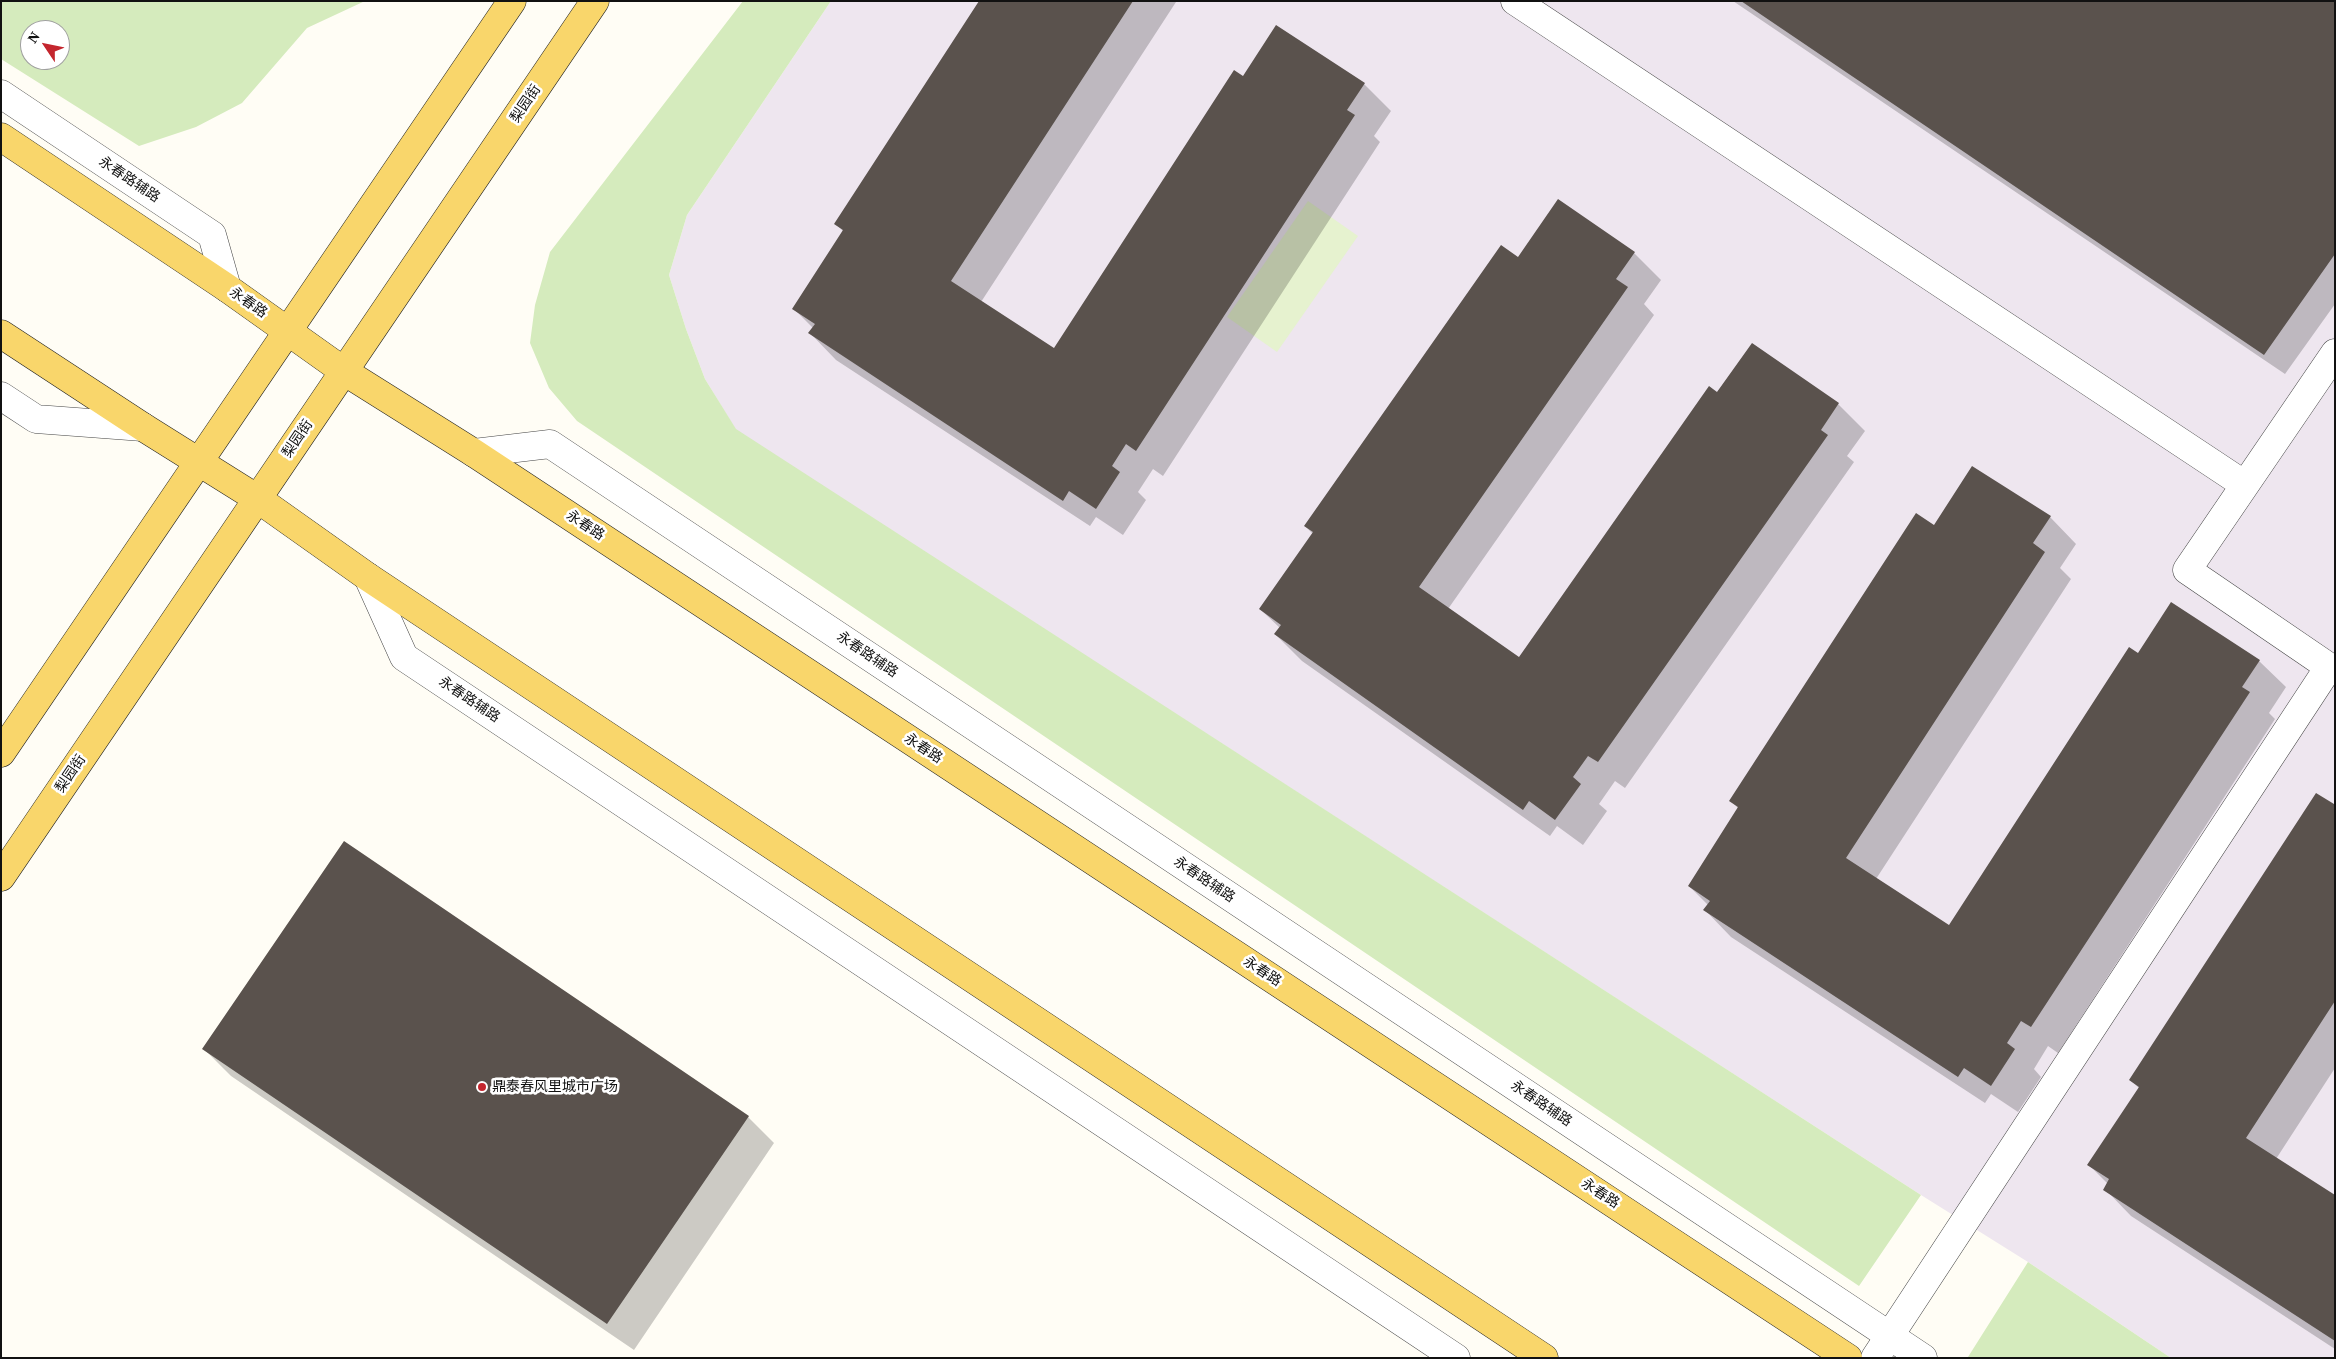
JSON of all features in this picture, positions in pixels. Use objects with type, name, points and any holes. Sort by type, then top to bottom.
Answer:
[{"type":"main road","points":[[1,753],[512,1]]},
{"type":"main road","name":"梨园街","points":[[1,877],[595,1]]},
{"type":"main road","name":"永春路","points":[[1,137],[227,288],[345,372],[474,453],[1848,1358]]},
{"type":"main road","points":[[1,334],[198,463],[258,499],[368,577],[1544,1358]]},
{"type":"street","points":[[1515,1],[2244,485]]},
{"type":"street","name":"永春路辅路","points":[[1,94],[212,235],[227,288]]},
{"type":"street","points":[[1882,1347],[2332,669],[2187,570],[2335,353]]},
{"type":"street","points":[[1,396],[36,419],[143,427]]},
{"type":"street","name":"永春路辅路","points":[[474,453],[550,444],[1882,1347],[1922,1358]]},
{"type":"street","name":"永春路辅路","points":[[368,577],[404,657],[1456,1358]]},
{"type":"shaded area","points":[[831,1],[2335,1],[2335,1358],[2171,1358],[2028,1262],[1921,1195],[736,430],[705,379],[686,329],[669,275],[687,215]]},
{"type":"green space","points":[[1,1],[365,1],[307,28],[242,103],[196,127],[139,146],[1,59]]},
{"type":"green space","points":[[743,1],[831,1],[687,215],[669,275],[686,329],[705,379],[736,429],[1921,1195],[1859,1286],[577,421],[549,388],[530,343],[535,305],[550,252]]},
{"type":"green space","points":[[1308,201],[1358,236],[1277,352],[1227,317]]},
{"type":"green space","points":[[2028,1262],[2171,1358],[1968,1357]]},
{"type":"building","points":[[979,1],[1133,1],[951,281],[1054,348],[1234,70],[1243,76],[1276,25],[1365,83],[1347,110],[1355,115],[1136,451],[1126,444],[1112,466],[1120,472],[1096,509],[1069,491],[1063,501],[808,333],[815,324],[792,309],[843,230],[834,224]]},
{"type":"building","points":[[1741,1],[2335,1],[2335,254],[2264,355]]},
{"type":"building","points":[[1558,199],[1635,252],[1616,279],[1628,287],[1419,587],[1519,657],[1709,386],[1717,392],[1752,343],[1839,403],[1821,430],[1828,435],[1598,762],[1588,756],[1573,777],[1581,784],[1555,820],[1529,801],[1523,810],[1274,634],[1281,625],[1259,609],[1313,532],[1304,526],[1501,245],[1518,257]]},
{"type":"building","points":[[1972,466],[2051,516],[2033,543],[2045,552],[1846,858],[1949,925],[2129,647],[2138,653],[2171,602],[2260,660],[2242,687],[2250,692],[2031,1027],[2021,1021],[2007,1043],[2015,1049],[1991,1086],[1964,1068],[1958,1077],[1703,910],[1710,901],[1688,886],[1738,807],[1729,801],[1916,513],[1934,525]]},
{"type":"building","points":[[2316,793],[2334,804],[2335,802],[2335,1001],[2246,1138],[2335,1195],[2335,1341],[2103,1190],[2109,1179],[2087,1165],[2139,1087],[2129,1080]]},
{"type":"building","name":"鼎泰春风里城市广场","points":[[344,841],[749,1116],[607,1324],[202,1049]]},
{"type":"place","name":"鼎泰春风里城市广场","points":[[482,1087]]}]
